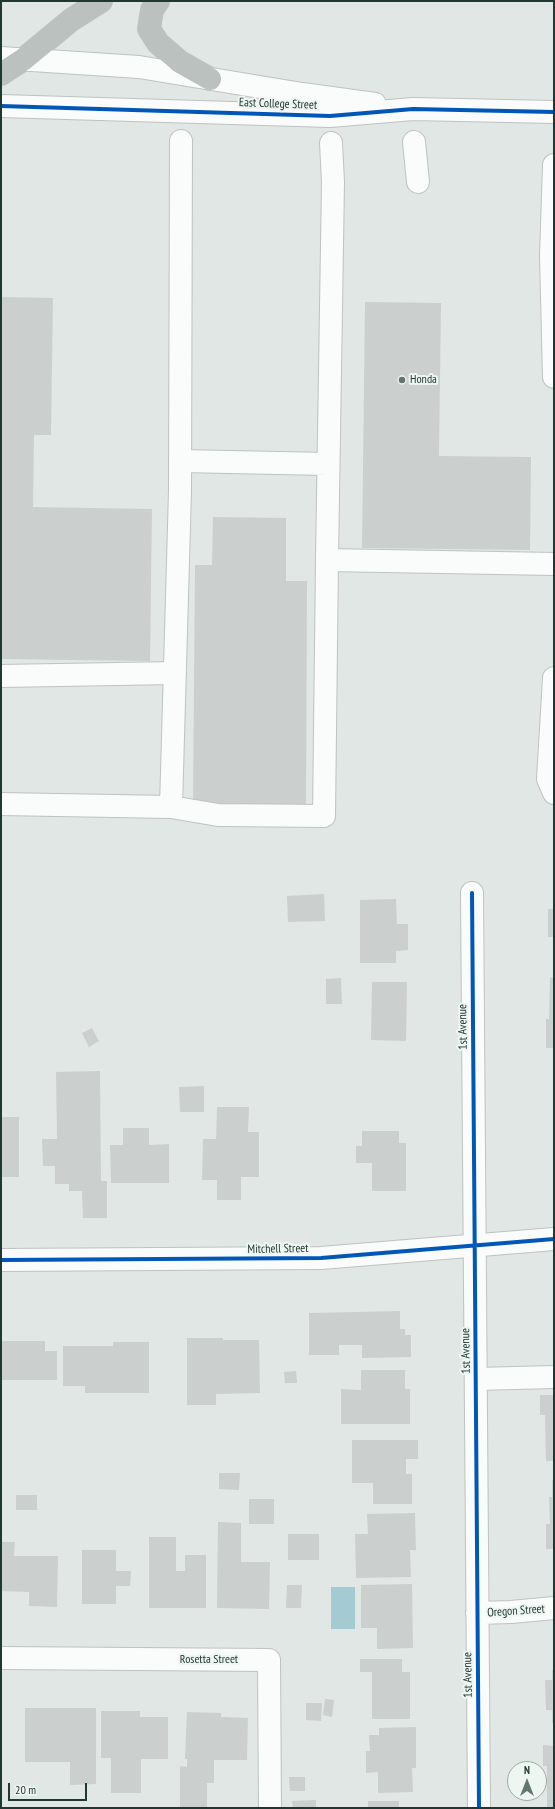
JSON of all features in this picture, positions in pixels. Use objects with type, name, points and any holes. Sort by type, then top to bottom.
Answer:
[{"type":"highway","points":[[1,74],[24,58],[71,20],[101,1]]},
{"type":"highway","points":[[158,1],[152,10],[149,29],[158,43],[180,62],[210,79]]},
{"type":"street","name":"East College Street","points":[[1,58],[24,58],[139,67],[302,94],[414,109]]},
{"type":"street","name":"East College Street","points":[[1,106],[330,116],[414,109],[554,112]]},
{"type":"street","points":[[171,807],[180,461],[181,141]]},
{"type":"street","points":[[414,142],[418,182]]},
{"type":"street","points":[[1,804],[171,807],[218,815],[324,816],[332,182],[331,143]]},
{"type":"street","points":[[554,165],[551,256],[554,377]]},
{"type":"street","points":[[180,461],[328,464]]},
{"type":"street","points":[[327,560],[554,564]]},
{"type":"street","points":[[1,676],[175,673]]},
{"type":"street","points":[[554,678],[548,779],[554,794]]},
{"type":"street","name":"1st Avenue","points":[[472,893],[479,1808]]},
{"type":"street","name":"Mitchell Street","points":[[1,1260],[280,1260],[328,1258],[554,1238]]},
{"type":"street","points":[[476,1379],[554,1377]]},
{"type":"street","name":"Oregon Street","points":[[477,1613],[511,1612],[554,1608]]},
{"type":"street","name":"Rosetta Street","points":[[1,1658],[269,1660],[270,1808]]},
{"type":"water","points":[[331,1587],[355,1587],[355,1629],[331,1629]]},
{"type":"building","points":[[1,297],[53,298],[51,435],[34,435],[33,507],[152,509],[150,661],[1,659]]},
{"type":"building","name":"Honda","points":[[365,302],[441,303],[439,456],[531,457],[530,550],[362,548]]},
{"type":"building","points":[[213,517],[286,518],[286,581],[307,581],[306,809],[193,809],[195,565],[212,565]]},
{"type":"building","points":[[324,894],[325,921],[288,922],[287,896]]},
{"type":"building","points":[[396,899],[397,924],[408,924],[408,950],[396,951],[396,963],[360,963],[360,900]]},
{"type":"building","points":[[548,909],[554,909],[554,937],[548,937]]},
{"type":"building","points":[[550,977],[554,978],[554,1048],[546,1048],[546,1019],[549,1019]]},
{"type":"building","points":[[341,978],[342,1004],[326,1004],[326,979]]},
{"type":"building","points":[[372,982],[407,982],[406,1041],[371,1040]]},
{"type":"building","points":[[92,1028],[99,1041],[89,1047],[82,1033]]},
{"type":"building","points":[[100,1071],[101,1181],[107,1181],[107,1218],[83,1218],[82,1191],[69,1191],[69,1184],[55,1184],[55,1166],[43,1166],[42,1139],[57,1139],[56,1072]]},
{"type":"building","points":[[204,1086],[204,1112],[180,1112],[179,1087]]},
{"type":"building","points":[[217,1107],[249,1107],[248,1132],[259,1132],[259,1177],[241,1177],[241,1200],[217,1200],[217,1180],[202,1180],[203,1139],[216,1139]]},
{"type":"building","points":[[1,1117],[19,1117],[19,1177],[1,1177]]},
{"type":"building","points":[[123,1128],[149,1128],[149,1145],[169,1144],[169,1183],[111,1183],[110,1145],[123,1145]]},
{"type":"building","points":[[362,1131],[399,1131],[399,1143],[406,1143],[406,1191],[372,1191],[372,1163],[356,1163],[356,1146],[362,1146]]},
{"type":"building","points":[[400,1311],[400,1329],[405,1329],[405,1335],[411,1335],[411,1357],[362,1358],[362,1345],[339,1345],[339,1355],[309,1355],[309,1313]]},
{"type":"building","points":[[187,1338],[259,1340],[260,1393],[216,1394],[216,1405],[187,1405]]},
{"type":"building","points":[[1,1341],[45,1341],[45,1351],[57,1351],[57,1380],[1,1380]]},
{"type":"building","points":[[113,1342],[149,1342],[149,1393],[85,1393],[85,1386],[63,1386],[63,1346],[113,1346]]},
{"type":"building","points":[[361,1370],[405,1370],[405,1389],[410,1389],[410,1424],[341,1424],[341,1389],[361,1390]]},
{"type":"building","points":[[296,1371],[297,1383],[285,1383],[284,1372]]},
{"type":"building","points":[[540,1395],[554,1395],[554,1461],[546,1461],[545,1415],[540,1415]]},
{"type":"building","points":[[352,1440],[418,1440],[418,1459],[406,1459],[406,1474],[412,1474],[412,1504],[373,1504],[373,1483],[352,1483]]},
{"type":"building","points":[[219,1473],[240,1473],[239,1490],[219,1489]]},
{"type":"building","points":[[552,1480],[554,1480],[554,1549],[546,1549],[546,1524],[550,1524],[549,1497],[552,1497]]},
{"type":"building","points":[[16,1495],[37,1495],[37,1510],[16,1510]]},
{"type":"building","points":[[249,1499],[274,1499],[274,1524],[249,1524]]},
{"type":"building","points":[[415,1513],[416,1550],[410,1550],[411,1577],[356,1578],[355,1534],[368,1534],[367,1514]]},
{"type":"building","points":[[218,1522],[241,1523],[241,1562],[270,1562],[269,1609],[217,1608]]},
{"type":"building","points":[[288,1534],[319,1534],[319,1560],[288,1560]]},
{"type":"building","points":[[149,1537],[176,1537],[176,1571],[185,1571],[185,1555],[206,1555],[206,1608],[149,1608]]},
{"type":"building","points":[[1,1542],[15,1542],[14,1556],[58,1556],[57,1607],[29,1606],[29,1592],[1,1591]]},
{"type":"building","points":[[82,1550],[116,1550],[116,1571],[131,1571],[130,1586],[116,1586],[116,1604],[82,1604]]},
{"type":"building","points":[[412,1584],[413,1648],[377,1649],[377,1628],[361,1628],[361,1585]]},
{"type":"building","points":[[287,1585],[302,1585],[301,1608],[286,1608]]},
{"type":"building","points":[[360,1659],[402,1659],[402,1672],[410,1672],[410,1719],[372,1719],[372,1672],[360,1672]]},
{"type":"building","points":[[552,1670],[554,1670],[554,1723],[552,1723],[552,1710],[546,1710],[545,1680],[552,1680]]},
{"type":"building","points":[[325,1699],[334,1700],[332,1717],[323,1715]]},
{"type":"building","points":[[306,1703],[322,1703],[321,1721],[306,1720]]},
{"type":"building","points":[[25,1708],[96,1708],[96,1784],[70,1785],[70,1762],[25,1762]]},
{"type":"building","points":[[101,1711],[140,1711],[140,1717],[168,1717],[168,1759],[141,1759],[141,1793],[111,1793],[111,1758],[101,1758]]},
{"type":"building","points":[[187,1712],[221,1713],[221,1717],[248,1718],[247,1760],[214,1760],[214,1783],[207,1783],[207,1808],[180,1808],[180,1766],[187,1767],[187,1759],[185,1759]]},
{"type":"building","points":[[416,1727],[416,1768],[412,1768],[413,1792],[378,1793],[378,1772],[366,1773],[366,1751],[370,1751],[369,1735],[379,1735],[379,1728]]},
{"type":"building","points":[[543,1745],[554,1746],[554,1808],[547,1808],[547,1761],[543,1761]]},
{"type":"building","points":[[289,1777],[305,1777],[305,1791],[290,1791]]},
{"type":"building","points":[[316,1800],[316,1808],[293,1808],[292,1801]]},
{"type":"building","points":[[368,1801],[399,1801],[399,1808],[368,1808]]},
{"type":"cycle path","points":[[1,106],[330,116],[413,109],[554,112]]},
{"type":"cycle path","points":[[472,893],[479,1808]]},
{"type":"cycle path","points":[[1,1260],[321,1258],[554,1239]]},
{"type":"place","name":"Honda","points":[[402,380]]}]
